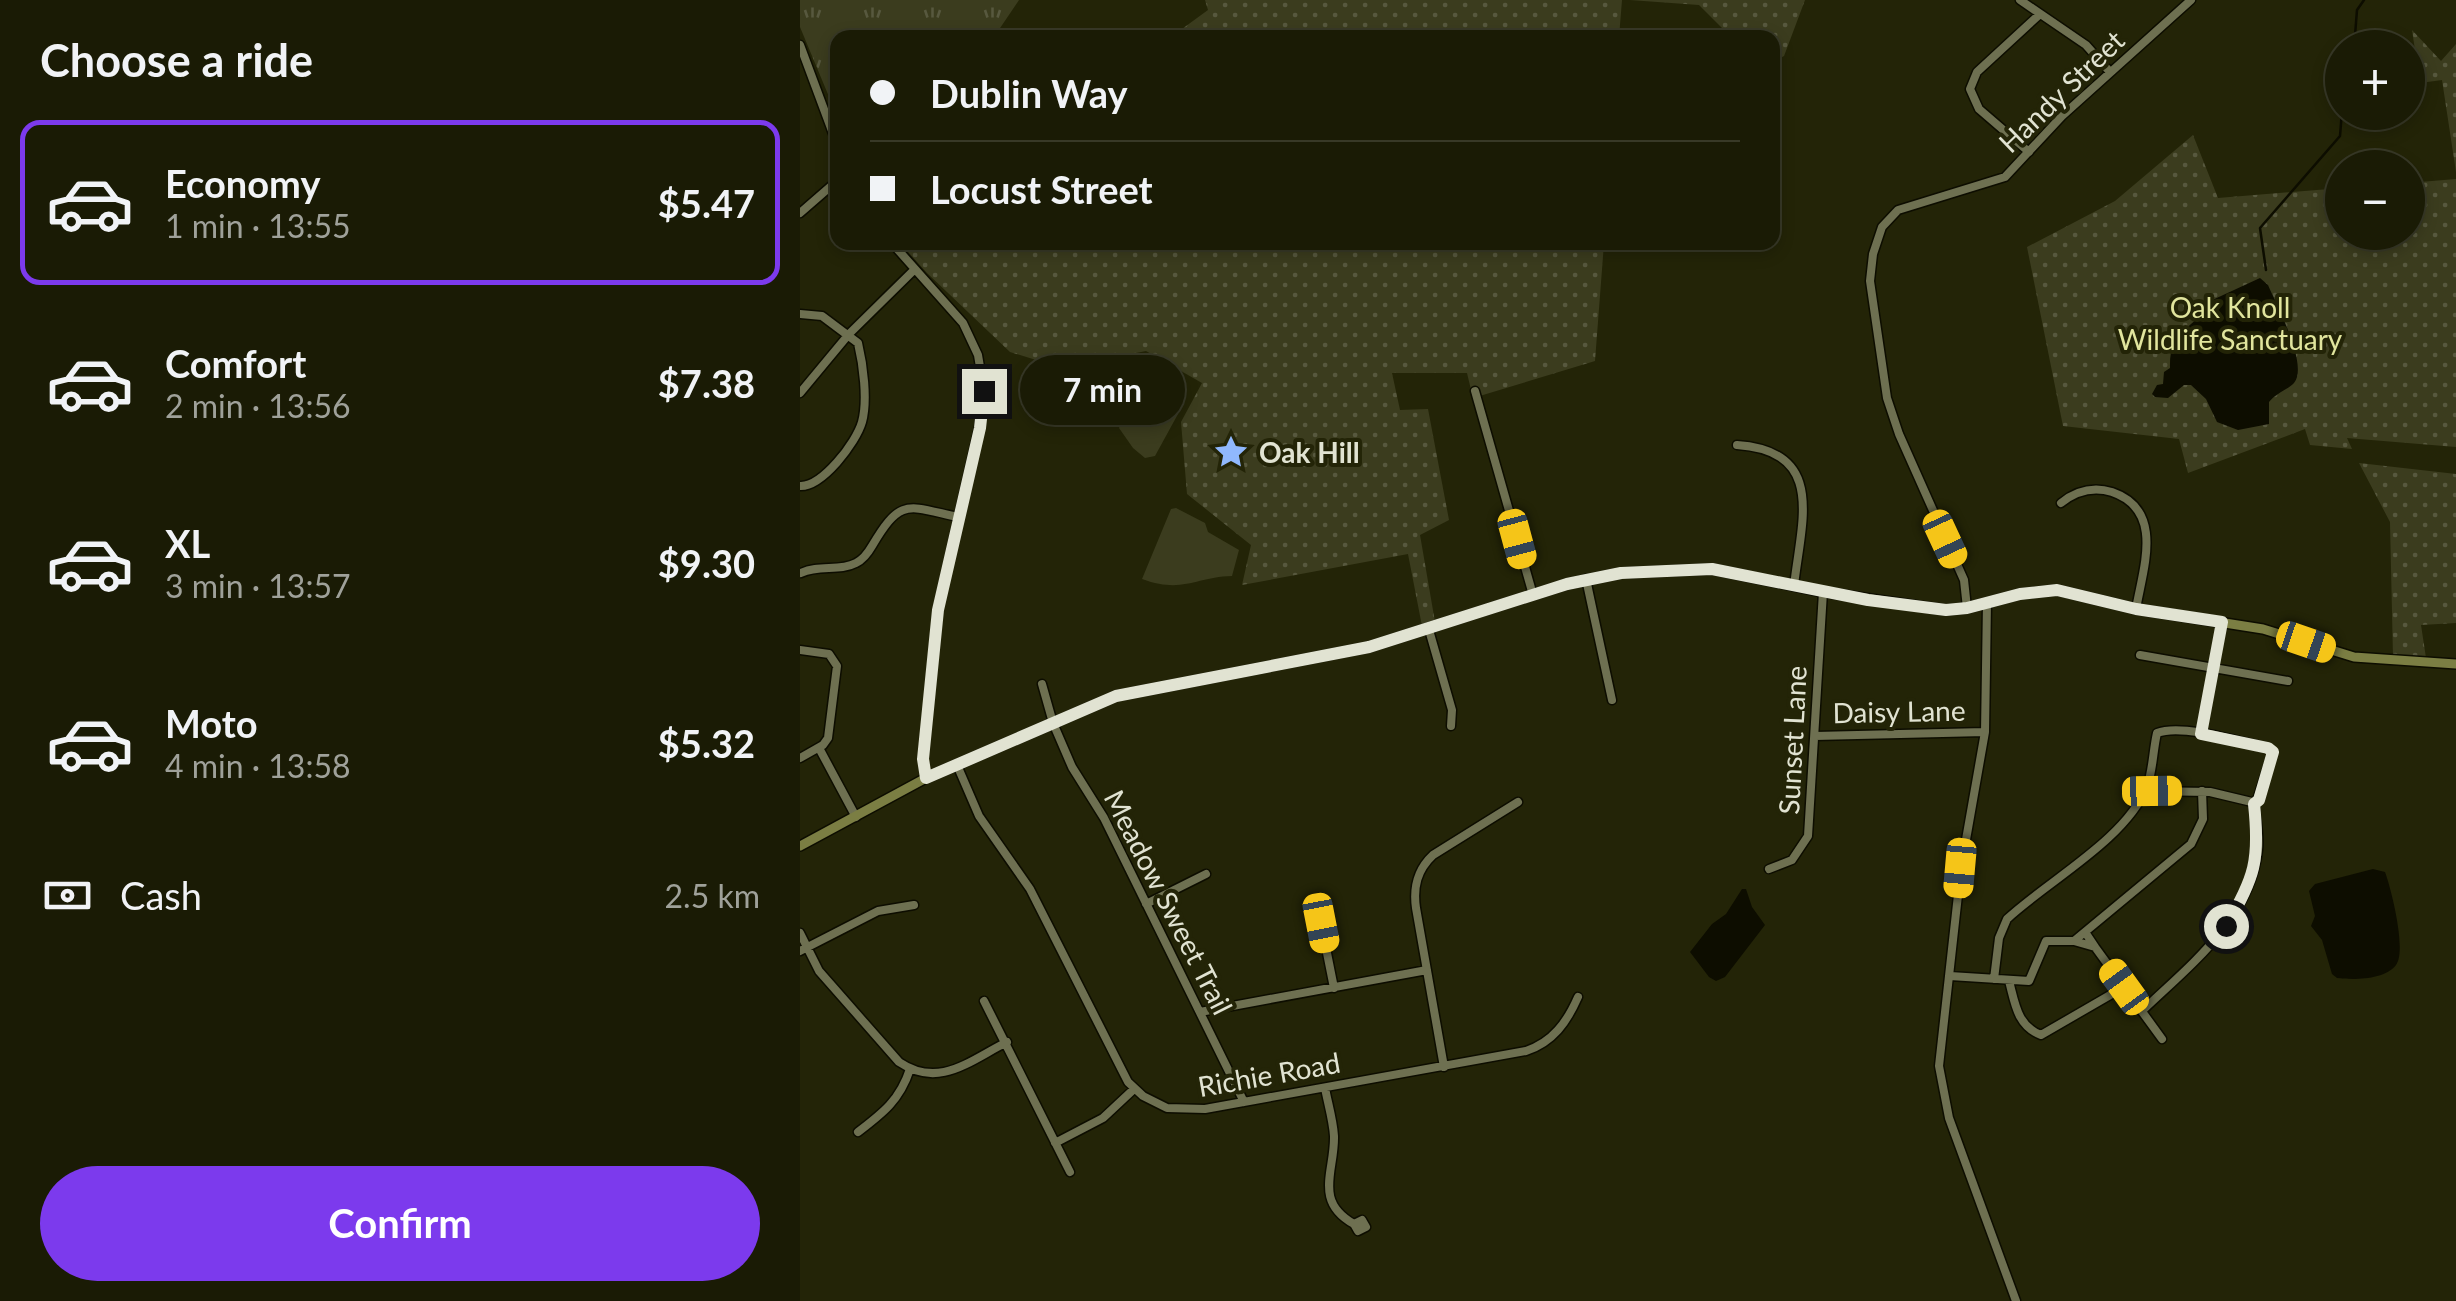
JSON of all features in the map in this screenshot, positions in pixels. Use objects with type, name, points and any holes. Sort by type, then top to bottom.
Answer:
[{"type":"main road","points":[[800,846],[926,778],[1097,703],[1132,692],[1369,647],[1586,579],[1621,573],[1712,569],[1822,592],[1930,608],[1967,608],[2020,594],[2057,590],[2136,609],[2263,629],[2354,658],[2456,664]]},
{"type":"street","points":[[2020,0],[2086,45],[2110,72]]},
{"type":"street","name":"Handy Street","points":[[1967,608],[1964,580],[1890,412],[1873,318],[1871,265],[1882,227],[1898,210],[2005,177],[2110,72],[2191,0]]},
{"type":"street","points":[[2029,152],[1979,109],[1970,89],[1977,72],[2040,14]]},
{"type":"street","points":[[800,46],[830,126]]},
{"type":"street","points":[[800,213],[830,187]]},
{"type":"street","points":[[897,250],[963,323],[974,344],[984,391],[933,641],[923,759],[926,778]]},
{"type":"street","points":[[800,393],[849,334],[915,270]]},
{"type":"street","points":[[800,314],[819,315],[849,334],[859,350],[861,424],[822,478],[811,486],[800,486]]},
{"type":"street","points":[[1475,391],[1533,595]]},
{"type":"street","points":[[1737,445],[1772,450],[1792,464],[1800,480],[1803,495],[1794,586]]},
{"type":"street","points":[[2061,503],[2073,494],[2100,489],[2122,497],[2142,515],[2147,542],[2136,609]]},
{"type":"street","points":[[801,573],[862,560],[890,517],[900,510],[917,508],[958,517]]},
{"type":"street","points":[[1586,579],[1612,700]]},
{"type":"street","name":"Sunset Lane","points":[[1769,869],[1792,860],[1808,836],[1822,592]]},
{"type":"street","points":[[1987,604],[1985,732],[1960,868],[1940,1083],[1949,1118],[2016,1301]]},
{"type":"street","points":[[2201,734],[2222,622]]},
{"type":"street","points":[[1428,630],[1452,710],[1450,726]]},
{"type":"street","points":[[800,650],[827,653],[836,664],[830,732],[819,748],[800,758]]},
{"type":"street","points":[[2140,655],[2288,681]]},
{"type":"street","name":"Meadow Sweet Trail","points":[[1042,684],[1053,724],[1072,768],[1104,818],[1244,1102]]},
{"type":"street","points":[[1994,979],[2006,919],[2118,830],[2145,791],[2157,733],[2170,730],[2201,734],[2268,748],[2273,752],[2259,800],[2254,804]]},
{"type":"street","name":"Daisy Lane","points":[[1815,736],[1985,732]]},
{"type":"street","points":[[819,748],[856,817]]},
{"type":"street","points":[[957,765],[979,816],[1021,872],[1118,1067],[1134,1088],[1104,1118],[1055,1142]]},
{"type":"street","points":[[2145,791],[2202,792],[2254,804]]},
{"type":"street","points":[[2074,942],[2191,844],[2203,818],[2202,792]]},
{"type":"street","points":[[1444,1067],[1415,900],[1420,871],[1433,855],[1518,802]]},
{"type":"street","points":[[2142,1011],[2226,926],[2252,874],[2258,852],[2254,804]]},
{"type":"street","points":[[1146,904],[1206,874]]},
{"type":"street","points":[[804,949],[878,910],[914,905]]},
{"type":"street","points":[[1321,923],[1334,988]]},
{"type":"street","points":[[2085,932],[2162,1039]]},
{"type":"street","points":[[800,933],[804,949],[827,980],[899,1062],[910,1069],[936,1075],[954,1070],[1006,1042]]},
{"type":"street","points":[[1950,976],[2029,981],[2046,941],[2095,947]]},
{"type":"street","points":[[1200,1012],[1427,970]]},
{"type":"street","points":[[2009,981],[2022,1021],[2041,1036],[2124,987]]},
{"type":"street","name":"Richie Road","points":[[1134,1088],[1150,1101],[1176,1110],[1195,1110],[1444,1067],[1536,1048],[1560,1028],[1578,997]]},
{"type":"street","points":[[984,1000],[1070,1172]]},
{"type":"street","points":[[858,1132],[890,1108],[910,1069]]},
{"type":"street","points":[[1325,1088],[1334,1140],[1329,1192],[1338,1211],[1354,1224]]},
{"type":"green space","points":[[800,0],[1019,0],[999,30],[830,30],[830,99],[800,27]]},
{"type":"green space","points":[[1205,0],[1622,0],[1620,30],[1181,30],[1208,10]]},
{"type":"green space","points":[[1630,0],[1805,0],[1780,58],[1780,30],[1724,30],[1699,5]]},
{"type":"green space","points":[[2425,44],[2441,61],[2456,44],[2456,172],[2442,80],[2425,82]]},
{"type":"green space","name":"Oak Knoll Wildlife Sanctuary","points":[[2193,135],[2218,198],[2325,189],[2325,250],[2425,250],[2425,182],[2456,179],[2456,447],[2347,438],[2352,449],[2310,445],[2305,429],[2188,473],[2179,439],[2063,426],[2027,247],[2115,201]]},
{"type":"green space","name":"Oak Hill","points":[[906,250],[1603,250],[1595,361],[1473,398],[1467,373],[1392,373],[1400,410],[1428,409],[1449,520],[1420,535],[1435,622],[1422,626],[1408,554],[1242,585],[1251,545],[1187,494],[1181,422],[1202,383],[1146,351],[1062,368],[1010,352]]},
{"type":"green space","points":[[1139,408],[1178,414],[1155,456],[1145,458],[1119,428],[1123,419]]},
{"type":"green space","points":[[2359,463],[2456,474],[2456,623],[2421,625],[2426,658],[2393,657],[2390,522]]},
{"type":"green space","points":[[1171,509],[1205,523],[1208,532],[1239,550],[1232,576],[1179,585],[1142,579]]},
{"type":"shaded area","points":[[2260,278],[2268,285],[2284,320],[2298,374],[2294,383],[2269,402],[2269,424],[2238,430],[2217,422],[2206,399],[2191,385],[2184,385],[2168,398],[2155,397],[2152,394],[2157,385],[2163,384],[2164,372],[2170,368],[2174,344],[2208,302]]},
{"type":"shaded area","points":[[2373,869],[2385,872],[2388,880],[2397,919],[2399,958],[2391,970],[2377,976],[2337,978],[2332,974],[2322,940],[2311,926],[2315,916],[2309,891],[2315,884]]},
{"type":"shaded area","points":[[1742,889],[1746,889],[1752,907],[1765,925],[1725,977],[1716,981],[1690,952],[1712,924],[1726,914]]},
{"type":"waterway","points":[[2355,30],[2357,10],[2364,0]]},
{"type":"waterway","points":[[2266,270],[2260,228],[2340,136],[2340,130]]},
{"type":"place","name":"Oak Hill","points":[[1231,452]]},
{"type":"route","points":[[984,391],[980,428],[933,641],[923,759],[926,778],[1116,696],[1369,647],[1594,577],[1675,568],[1712,569],[1868,600],[1946,610],[2057,590],[2136,609],[2222,622],[2201,734],[2273,752],[2259,800],[2254,804],[2258,852],[2245,891],[2226,926]]}]
